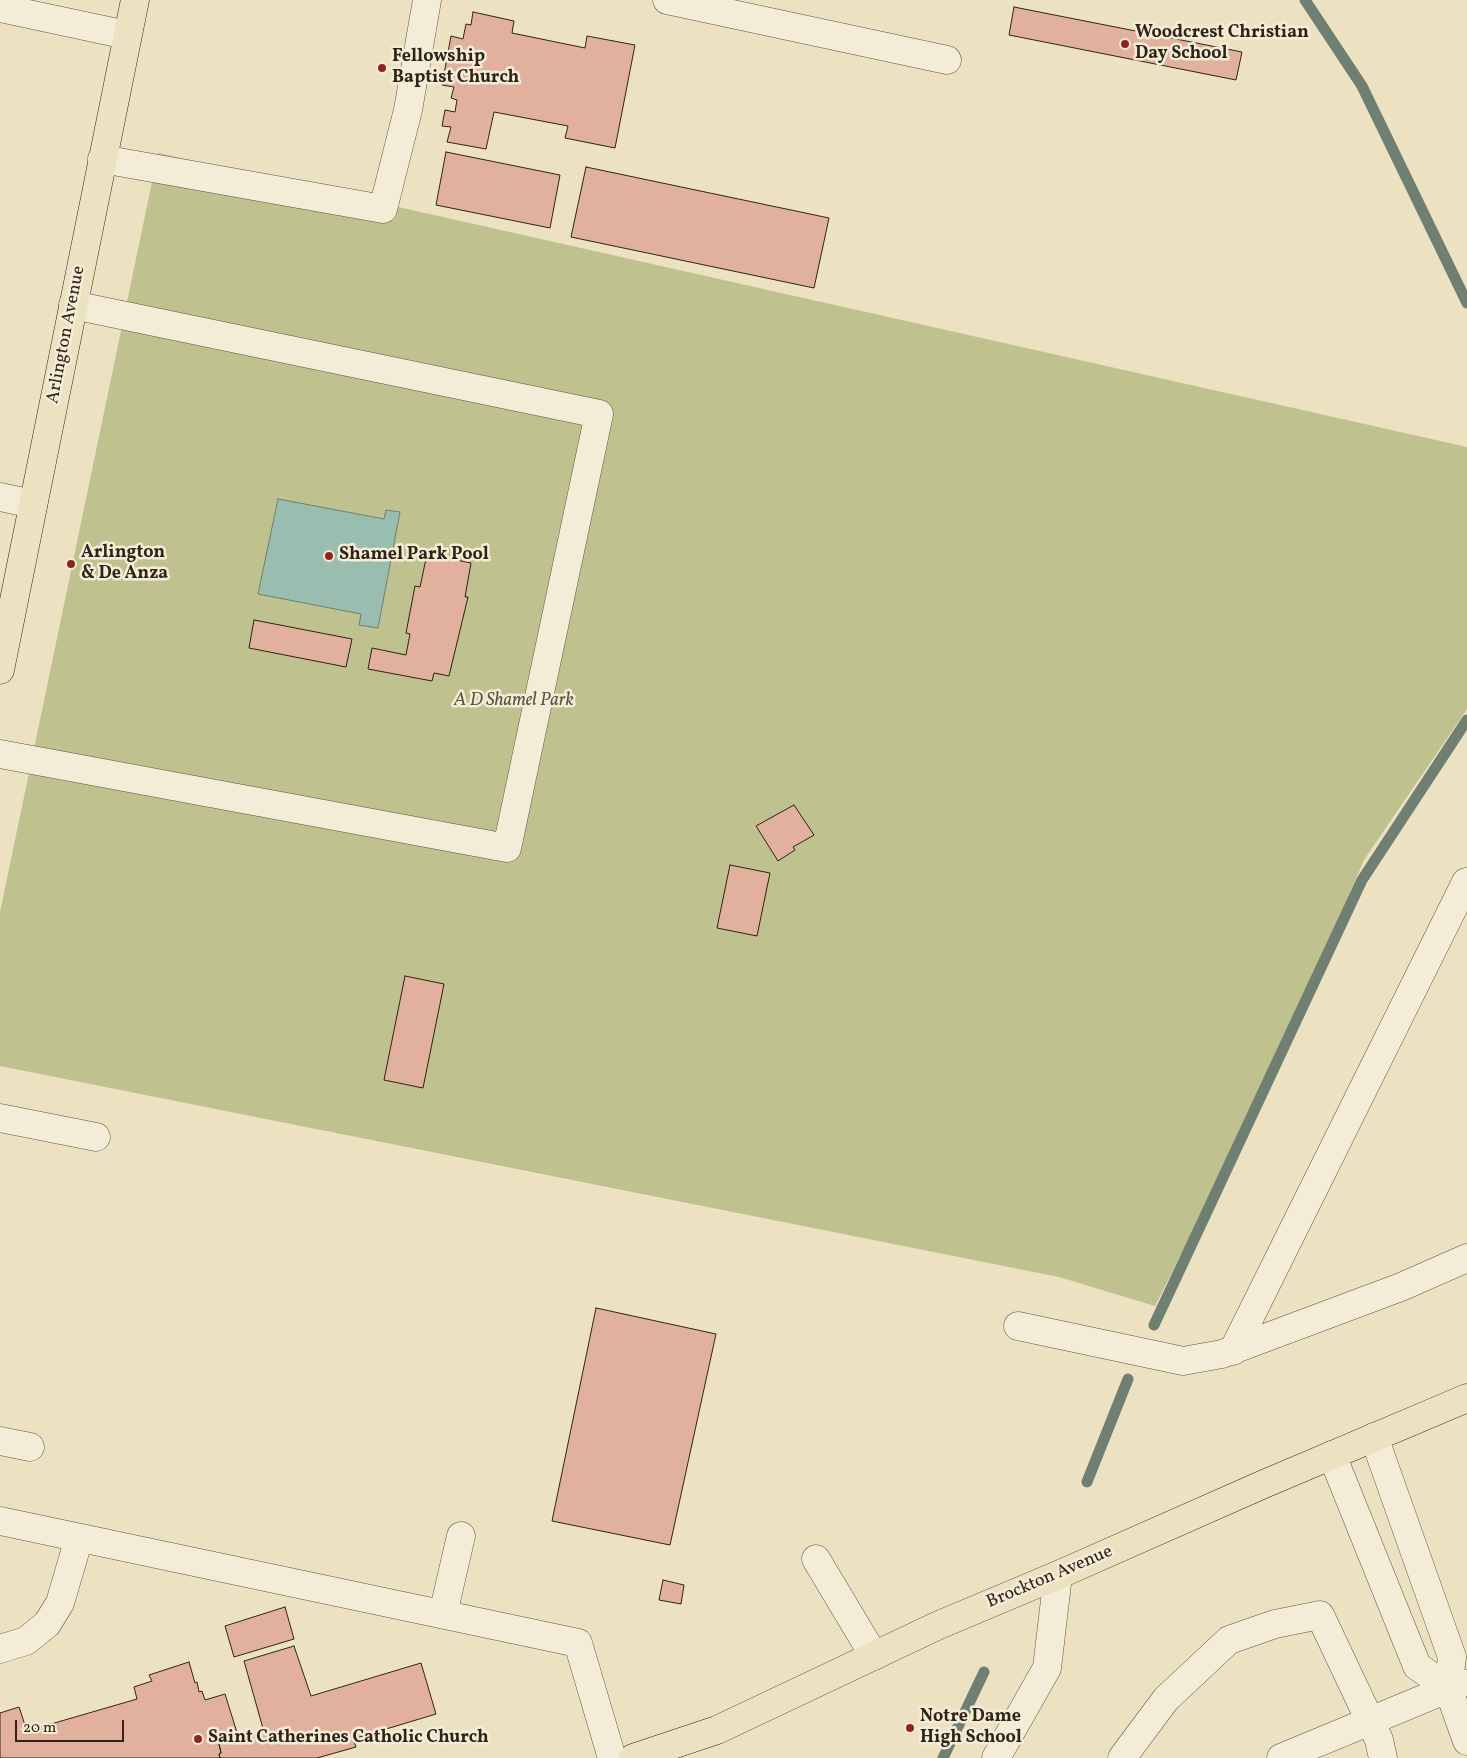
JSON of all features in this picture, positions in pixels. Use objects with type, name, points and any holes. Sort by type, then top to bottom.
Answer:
[{"type":"main road","name":"Arlington Avenue","points":[[0,670],[135,0]]},
{"type":"main road","name":"Brockton Avenue","points":[[633,1758],[716,1730],[939,1625],[1058,1576],[1332,1455],[1467,1398]]},
{"type":"street","points":[[102,159],[383,209],[408,110],[427,0]]},
{"type":"street","points":[[667,0],[947,60]]},
{"type":"street","points":[[0,8],[127,35]]},
{"type":"street","points":[[0,754],[507,848],[599,414],[73,305]]},
{"type":"street","points":[[0,497],[33,504]]},
{"type":"street","points":[[1233,1350],[1467,883]]},
{"type":"street","points":[[0,1118],[96,1137]]},
{"type":"street","points":[[1018,1326],[1183,1361],[1233,1350],[1401,1287],[1467,1258]]},
{"type":"street","points":[[1374,1437],[1452,1657],[1467,1741]]},
{"type":"street","points":[[0,1441],[30,1447]]},
{"type":"street","points":[[1332,1455],[1417,1666],[1457,1685]]},
{"type":"street","points":[[0,1521],[578,1642],[612,1758]]},
{"type":"street","points":[[443,1614],[461,1536]]},
{"type":"street","points":[[0,1649],[26,1640],[47,1624],[60,1603],[79,1538]]},
{"type":"street","points":[[816,1559],[874,1656]]},
{"type":"street","points":[[996,1758],[1047,1668],[1058,1576]]},
{"type":"street","points":[[1122,1758],[1166,1699],[1229,1640],[1276,1624],[1320,1615],[1380,1740],[1383,1758]]},
{"type":"street","points":[[1281,1758],[1457,1685]]},
{"type":"green space","name":"A D Shamel Park","points":[[158,153],[1467,447],[1467,709],[1364,860],[1270,1078],[1155,1306],[1059,1277],[0,1066],[0,912]]},
{"type":"shaded area","name":"Shamel Park Pool","points":[[278,499],[384,519],[386,510],[400,512],[378,628],[359,625],[361,614],[258,594]]},
{"type":"building","name":"Woodcrest Christian Day School","points":[[1014,7],[1242,52],[1236,80],[1009,35]]},
{"type":"building","points":[[473,12],[514,21],[512,33],[585,48],[587,36],[635,45],[615,148],[565,138],[568,126],[494,112],[486,149],[447,142],[451,127],[442,126],[445,110],[455,112],[457,100],[451,98],[454,87],[442,85],[451,36],[463,39],[466,24],[471,25]]},
{"type":"building","points":[[446,152],[560,175],[550,228],[436,205]]},
{"type":"building","points":[[586,167],[829,218],[814,288],[571,237]]},
{"type":"building","points":[[427,554],[471,563],[465,597],[468,597],[449,676],[434,673],[432,681],[368,669],[372,648],[406,655],[410,634],[406,633],[415,586],[420,587]]},
{"type":"building","points":[[254,620],[352,639],[346,667],[249,648]]},
{"type":"building","points":[[794,805],[814,835],[793,847],[795,850],[778,861],[756,826]]},
{"type":"building","points":[[730,865],[770,873],[757,936],[717,928]]},
{"type":"building","points":[[405,976],[444,984],[423,1088],[384,1080]]},
{"type":"building","points":[[596,1308],[716,1334],[670,1545],[552,1521]]},
{"type":"building","points":[[663,1580],[684,1585],[681,1604],[659,1600]]},
{"type":"building","points":[[285,1607],[294,1639],[234,1657],[225,1626]]},
{"type":"building","points":[[294,1646],[311,1696],[421,1663],[436,1714],[353,1739],[356,1747],[317,1758],[220,1758],[219,1744],[264,1732],[244,1661]]},
{"type":"building","points":[[189,1662],[195,1683],[197,1682],[199,1692],[202,1691],[205,1700],[225,1694],[239,1739],[219,1744],[220,1758],[0,1758],[0,1713],[19,1707],[27,1731],[137,1699],[134,1687],[152,1681],[149,1675]]},
{"type":"waterway","points":[[1305,0],[1362,86],[1467,303]]},
{"type":"waterway","points":[[1154,1325],[1362,880],[1467,720]]},
{"type":"waterway","points":[[1087,1482],[1128,1379]]},
{"type":"waterway","points":[[943,1758],[984,1672]]},
{"type":"place","name":"Woodcrest Christian Day School","points":[[1125,44]]},
{"type":"place","name":"Fellowship Baptist Church","points":[[382,68]]},
{"type":"place","name":"Shamel Park Pool","points":[[329,556]]},
{"type":"place","name":"Arlington & De Anza","points":[[71,564]]},
{"type":"place","name":"Notre Dame High School","points":[[910,1728]]},
{"type":"place","name":"Saint Catherines Catholic Church","points":[[198,1739]]}]
